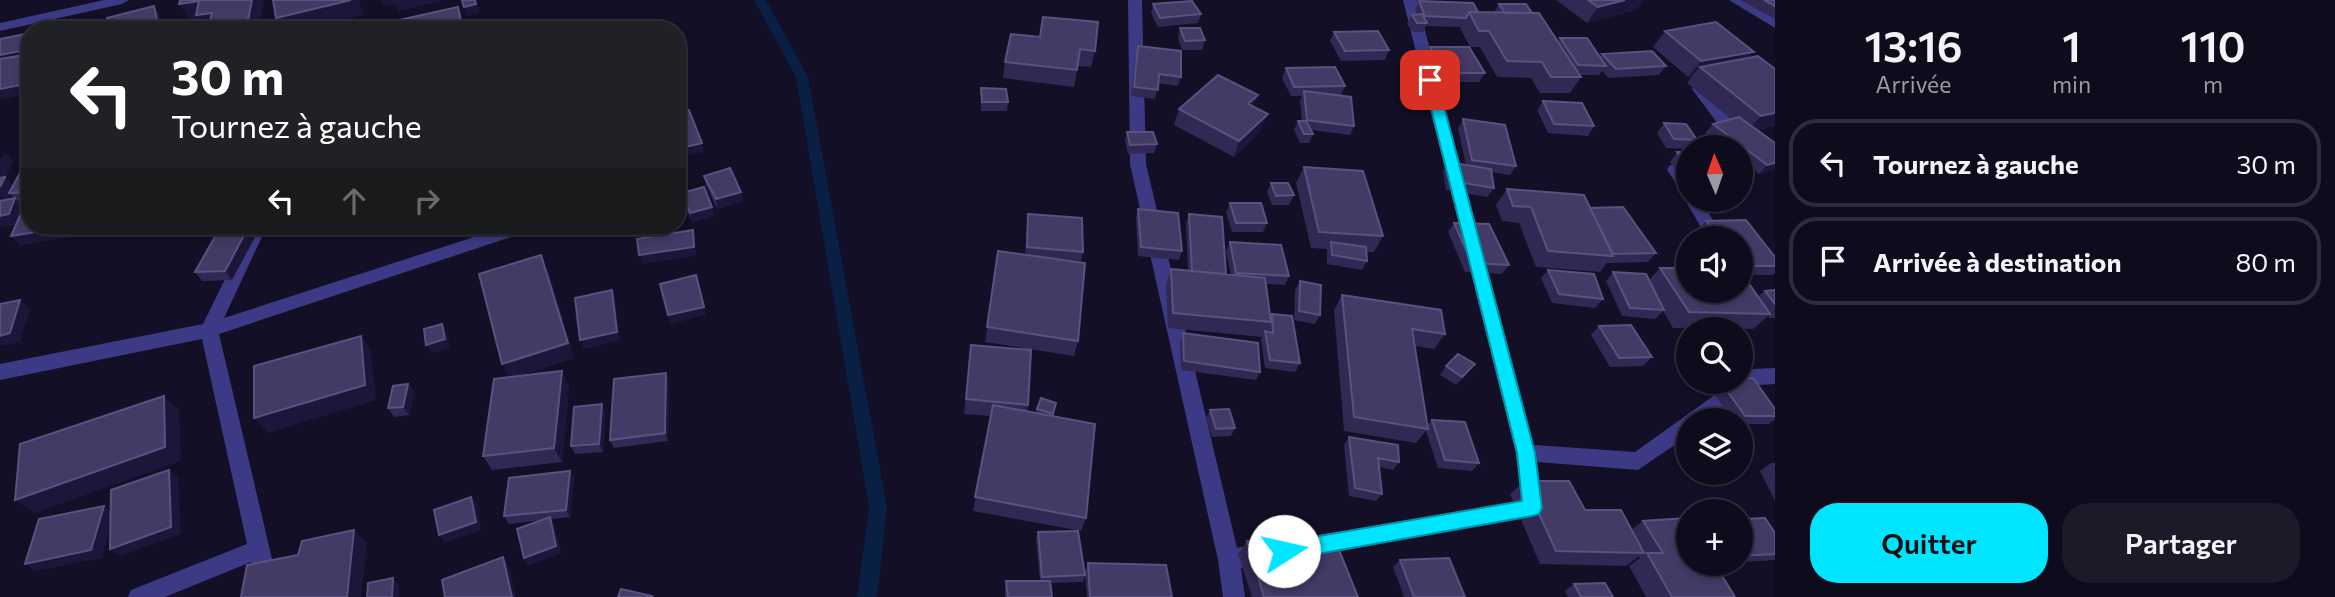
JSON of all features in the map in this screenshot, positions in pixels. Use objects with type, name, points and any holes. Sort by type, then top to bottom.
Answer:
[{"type":"street","points":[[27,21],[122,0]]},
{"type":"street","points":[[1135,0],[1138,164],[1229,560],[1234,597]]},
{"type":"street","points":[[1229,560],[1532,508],[1526,453],[1410,0]]},
{"type":"street","points":[[1736,0],[1775,24]]},
{"type":"street","points":[[0,27],[21,22]]},
{"type":"street","points":[[1724,83],[1699,89],[1729,128],[1726,135]]},
{"type":"street","points":[[255,235],[209,330],[270,597]]},
{"type":"street","points":[[0,372],[209,330],[499,235]]},
{"type":"street","points":[[1711,408],[1754,377],[1775,376]]},
{"type":"street","points":[[1526,453],[1638,461],[1676,433]]},
{"type":"street","points":[[139,597],[260,549]]},
{"type":"building","points":[[180,0],[252,0],[248,21],[210,21],[212,13],[196,15],[199,1],[179,4]]},
{"type":"building","points":[[273,0],[351,0],[276,18]]},
{"type":"building","points":[[462,0],[475,0],[476,4],[464,7]]},
{"type":"building","points":[[1588,0],[1625,0],[1598,7]]},
{"type":"building","points":[[1764,0],[1775,0],[1775,6]]},
{"type":"building","points":[[1192,1],[1201,14],[1160,18],[1153,4]]},
{"type":"building","points":[[1419,1],[1473,3],[1478,12],[1469,12],[1466,18],[1425,16]]},
{"type":"building","points":[[1499,4],[1526,4],[1532,13],[1505,13]]},
{"type":"building","points":[[154,6],[157,21],[108,21],[107,18]]},
{"type":"building","points":[[458,7],[461,21],[399,21]]},
{"type":"building","points":[[1469,12],[1539,13],[1581,77],[1551,77],[1542,62],[1507,61],[1489,31],[1479,31]]},
{"type":"building","points":[[1422,14],[1427,23],[1417,23],[1412,15]]},
{"type":"building","points":[[1043,17],[1098,22],[1095,51],[1080,49],[1077,70],[1005,62],[1011,34],[1040,37]]},
{"type":"building","points":[[1716,22],[1754,52],[1701,61],[1665,31]]},
{"type":"building","points":[[1180,28],[1200,28],[1205,40],[1185,41]]},
{"type":"building","points":[[1378,31],[1389,50],[1345,51],[1334,32]]},
{"type":"building","points":[[21,35],[21,51],[0,55],[0,39]]},
{"type":"building","points":[[1560,38],[1587,38],[1606,66],[1578,65]]},
{"type":"building","points":[[1138,46],[1181,51],[1181,77],[1159,74],[1158,90],[1134,87]]},
{"type":"building","points":[[1430,47],[1469,47],[1485,73],[1443,73]]},
{"type":"building","points":[[1652,51],[1666,66],[1616,69],[1602,54]]},
{"type":"building","points":[[21,56],[21,85],[0,89],[0,59]]},
{"type":"building","points":[[1758,56],[1775,69],[1775,113],[1761,116],[1700,67]]},
{"type":"building","points":[[1335,67],[1345,86],[1294,87],[1286,68]]},
{"type":"building","points":[[1218,75],[1258,95],[1248,104],[1268,114],[1239,141],[1179,109]]},
{"type":"building","points":[[981,88],[1006,89],[1008,102],[982,102]]},
{"type":"building","points":[[1304,91],[1351,97],[1354,126],[1307,120]]},
{"type":"building","points":[[1543,101],[1582,103],[1594,126],[1554,124]]},
{"type":"building","points":[[689,110],[702,143],[686,147],[686,111]]},
{"type":"building","points":[[1739,117],[1775,143],[1775,163],[1767,165],[1754,155],[1754,135],[1727,135],[1713,124]]},
{"type":"building","points":[[1463,119],[1505,125],[1516,166],[1472,160]]},
{"type":"building","points":[[1298,121],[1306,121],[1313,134],[1304,134]]},
{"type":"building","points":[[1664,123],[1686,124],[1694,135],[1676,135],[1674,139]]},
{"type":"building","points":[[1127,132],[1153,132],[1157,144],[1130,145]]},
{"type":"building","points":[[1448,162],[1491,169],[1494,188],[1451,181]]},
{"type":"building","points":[[1304,167],[1363,171],[1383,236],[1319,232]]},
{"type":"building","points":[[730,168],[741,192],[716,199],[704,176]]},
{"type":"building","points":[[20,173],[21,192],[9,193]]},
{"type":"building","points":[[1271,183],[1288,183],[1294,195],[1276,196]]},
{"type":"building","points":[[704,187],[712,207],[690,213],[686,192]]},
{"type":"building","points":[[1507,189],[1584,195],[1613,256],[1548,251],[1531,207],[1513,206]]},
{"type":"building","points":[[15,198],[9,214],[0,216],[0,201]]},
{"type":"building","points":[[1230,203],[1261,203],[1267,223],[1236,223]]},
{"type":"building","points":[[1623,207],[1656,253],[1613,254],[1590,208]]},
{"type":"building","points":[[1138,209],[1178,213],[1182,251],[1141,247]]},
{"type":"building","points":[[21,214],[21,234],[11,236]]},
{"type":"building","points":[[1028,214],[1082,218],[1083,252],[1027,247]]},
{"type":"building","points":[[1189,214],[1222,217],[1226,274],[1192,271]]},
{"type":"building","points":[[1746,220],[1751,226],[1710,226],[1706,221]]},
{"type":"building","points":[[1454,223],[1489,224],[1509,265],[1472,263]]},
{"type":"building","points":[[1753,229],[1775,257],[1775,266],[1753,266]]},
{"type":"building","points":[[693,230],[694,247],[639,255],[637,239],[686,235],[686,231]]},
{"type":"building","points":[[216,235],[244,235],[225,271],[195,272]]},
{"type":"building","points":[[1230,242],[1281,245],[1289,276],[1236,273]]},
{"type":"building","points":[[1331,242],[1366,247],[1367,261],[1332,255]]},
{"type":"building","points":[[998,251],[1085,263],[1078,341],[987,327]]},
{"type":"building","points":[[541,255],[568,343],[502,364],[479,274]]},
{"type":"building","points":[[1660,268],[1676,268],[1676,292]]},
{"type":"building","points":[[1171,269],[1265,278],[1271,322],[1173,313]]},
{"type":"building","points":[[1548,270],[1594,274],[1603,299],[1559,294]]},
{"type":"building","points":[[1613,272],[1646,274],[1664,310],[1630,308]]},
{"type":"building","points":[[696,275],[704,307],[668,315],[660,284]]},
{"type":"building","points":[[1300,281],[1321,285],[1320,315],[1299,311]]},
{"type":"building","points":[[1753,289],[1770,314],[1689,312],[1683,303],[1753,303]]},
{"type":"building","points":[[612,290],[617,332],[580,340],[575,298]]},
{"type":"building","points":[[1775,290],[1775,304],[1765,291]]},
{"type":"building","points":[[1342,295],[1441,310],[1445,334],[1412,329],[1428,429],[1354,417]]},
{"type":"building","points":[[20,300],[10,333],[0,336],[0,304]]},
{"type":"building","points":[[1272,314],[1292,316],[1300,363],[1270,360],[1265,331],[1273,333]]},
{"type":"building","points":[[442,324],[445,339],[426,345],[424,329]]},
{"type":"building","points":[[1631,325],[1652,357],[1619,358],[1599,326]]},
{"type":"building","points":[[1183,333],[1258,343],[1260,372],[1184,361]]},
{"type":"building","points":[[361,336],[365,385],[254,418],[254,366]]},
{"type":"building","points":[[971,345],[1031,350],[1028,405],[966,399]]},
{"type":"building","points":[[1458,354],[1475,364],[1462,377],[1446,366]]},
{"type":"building","points":[[562,371],[554,448],[483,456],[494,379]]},
{"type":"building","points":[[666,373],[665,433],[610,440],[614,379]]},
{"type":"building","points":[[1753,378],[1775,409],[1775,416],[1753,416],[1753,408],[1739,408],[1729,394],[1753,394]]},
{"type":"building","points":[[408,384],[403,407],[388,408],[393,386]]},
{"type":"building","points":[[164,396],[165,447],[15,500],[20,444]]},
{"type":"building","points":[[1041,398],[1056,403],[1053,414],[1037,409]]},
{"type":"building","points":[[602,404],[599,444],[571,446],[574,407]]},
{"type":"building","points":[[993,405],[1095,424],[1086,518],[975,497]]},
{"type":"building","points":[[1229,409],[1235,428],[1216,429],[1210,410]]},
{"type":"building","points":[[1432,420],[1465,422],[1479,463],[1445,460]]},
{"type":"building","points":[[1349,437],[1398,445],[1399,462],[1378,458],[1382,494],[1355,488]]},
{"type":"building","points":[[169,470],[171,527],[110,549],[111,490]]},
{"type":"building","points":[[570,471],[566,510],[504,516],[509,478]]},
{"type":"building","points":[[1524,481],[1569,481],[1585,510],[1621,510],[1644,553],[1556,551]]},
{"type":"building","points":[[471,497],[476,522],[439,535],[434,510]]},
{"type":"building","points":[[104,506],[91,550],[25,564],[39,519]]},
{"type":"building","points":[[550,517],[556,546],[524,558],[517,529]]},
{"type":"building","points":[[1753,518],[1765,518],[1775,533],[1775,554],[1753,555]]},
{"type":"building","points":[[1676,519],[1676,576],[1722,576],[1735,597],[1672,597],[1647,553],[1663,553],[1643,521]]},
{"type":"building","points":[[354,530],[347,597],[241,597],[247,565],[298,555],[302,541]]},
{"type":"building","points":[[1078,531],[1085,575],[1042,577],[1038,532]]},
{"type":"building","points":[[1333,535],[1358,597],[1264,597],[1247,541]]},
{"type":"building","points":[[503,557],[512,597],[445,597],[442,580]]},
{"type":"building","points":[[1449,558],[1465,597],[1414,597],[1400,560]]},
{"type":"building","points":[[1088,563],[1166,565],[1172,597],[1090,597]]},
{"type":"building","points":[[393,578],[392,597],[367,597],[368,583]]},
{"type":"building","points":[[1006,581],[1050,581],[1052,597],[1008,597]]},
{"type":"building","points":[[1605,583],[1613,597],[1581,597],[1574,584]]},
{"type":"building","points":[[621,589],[652,596],[618,597]]},
{"type":"waterway","points":[[760,0],[802,77],[878,507],[867,597]]},
{"type":"route","points":[[1284,551],[1532,508],[1526,453],[1430,80]]}]
